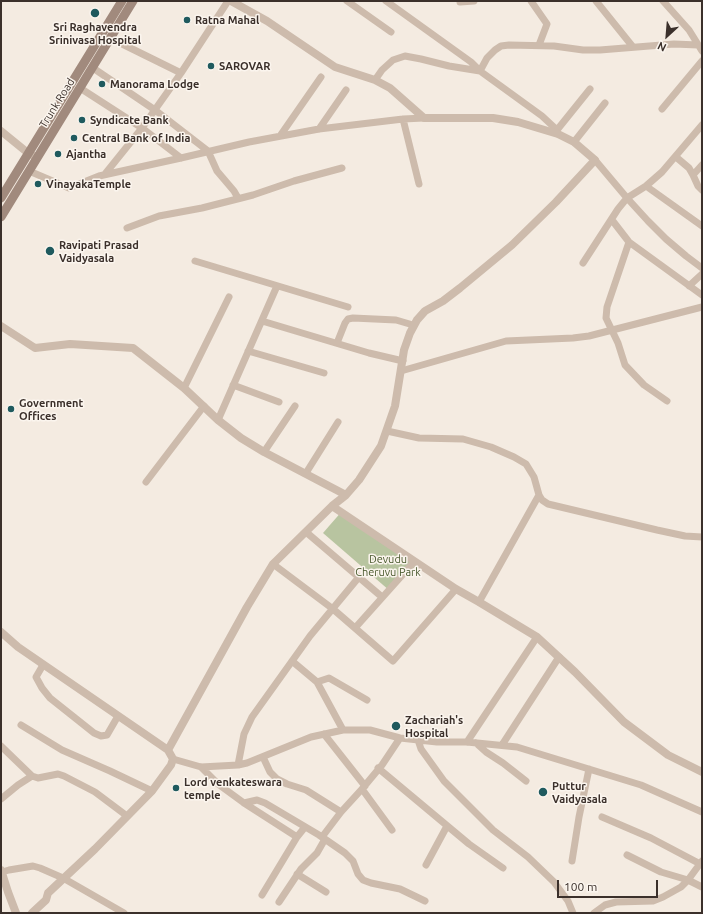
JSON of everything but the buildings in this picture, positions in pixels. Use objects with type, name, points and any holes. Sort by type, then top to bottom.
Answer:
[{"type":"main road","points":[[1,198],[122,1]]},
{"type":"main road","name":"Trunk Road","points":[[1,217],[133,1]]},
{"type":"street","points":[[105,174],[142,128],[230,1],[267,21],[335,67],[375,80],[390,88],[424,118]]},
{"type":"street","points":[[347,1],[391,32]]},
{"type":"street","points":[[386,1],[471,62],[480,71],[542,116],[558,132],[574,142],[595,160],[648,221],[666,239],[702,268]]},
{"type":"street","points":[[460,2],[474,1]]},
{"type":"street","points":[[531,1],[547,24],[539,45]]},
{"type":"street","points":[[596,1],[633,47]]},
{"type":"street","points":[[663,1],[689,30],[700,48]]},
{"type":"street","points":[[110,38],[181,73]]},
{"type":"street","points":[[480,71],[487,58],[495,50],[501,46],[519,44],[583,50],[674,44],[700,48]]},
{"type":"street","points":[[375,80],[382,70],[393,60],[405,56],[480,71]]},
{"type":"street","points":[[662,109],[702,61]]},
{"type":"street","points":[[93,68],[155,110],[208,152],[217,172],[234,191],[238,198]]},
{"type":"street","points":[[280,136],[321,77]]},
{"type":"street","points":[[80,88],[142,128],[181,158]]},
{"type":"street","points":[[558,132],[590,89]]},
{"type":"street","points":[[319,129],[346,90]]},
{"type":"street","points":[[574,142],[605,103]]},
{"type":"street","points":[[29,171],[69,188],[105,174],[249,142],[319,129],[403,119],[493,118],[518,122],[558,132]]},
{"type":"street","points":[[403,119],[419,184]]},
{"type":"street","points":[[583,263],[618,209],[628,198],[646,186],[662,172],[702,125]]},
{"type":"street","points":[[1,132],[28,153],[37,157]]},
{"type":"street","points":[[676,157],[689,168],[698,186],[702,190]]},
{"type":"street","points":[[168,750],[215,664],[273,564],[332,506],[346,495],[381,446],[395,406],[404,350],[413,325],[425,311],[449,296],[512,245],[556,202],[595,160]]},
{"type":"street","points":[[693,174],[702,166]]},
{"type":"street","points":[[127,228],[159,216],[202,208],[253,195],[294,181],[342,168]]},
{"type":"street","points":[[646,186],[702,226]]},
{"type":"street","points":[[612,220],[629,242],[702,295]]},
{"type":"street","points":[[629,242],[606,307],[606,318],[625,365],[644,385],[667,401]]},
{"type":"street","points":[[195,261],[348,307]]},
{"type":"street","points":[[689,286],[702,274]]},
{"type":"street","points":[[218,420],[277,286]]},
{"type":"street","points":[[184,388],[229,297]]},
{"type":"street","points":[[401,371],[506,341],[589,336],[611,329],[702,307]]},
{"type":"street","points":[[337,343],[348,319],[396,320],[413,325]]},
{"type":"street","points":[[262,321],[403,361]]},
{"type":"street","points":[[1,326],[35,348],[70,344],[133,348],[184,388],[218,420],[241,438],[264,452],[346,495]]},
{"type":"street","points":[[248,351],[324,373]]},
{"type":"street","points":[[233,385],[279,402]]},
{"type":"street","points":[[146,482],[204,406]]},
{"type":"street","points":[[264,452],[295,406]]},
{"type":"street","points":[[306,473],[338,422]]},
{"type":"street","points":[[387,431],[419,438],[463,439],[491,447],[526,464],[534,477],[539,495],[542,500],[548,504],[664,532],[702,537]]},
{"type":"street","points":[[479,602],[539,495]]},
{"type":"street","points":[[332,506],[414,562],[537,638],[559,657],[624,722],[668,755],[702,772]]},
{"type":"street","points":[[306,532],[382,597]]},
{"type":"street","points":[[355,628],[414,562]]},
{"type":"street","points":[[273,564],[333,609],[393,661],[456,589]]},
{"type":"street","points":[[238,765],[244,734],[252,717],[310,636],[359,578]]},
{"type":"street","points":[[1,632],[18,647],[43,665],[168,750],[173,759],[201,767],[238,765],[263,757],[311,737],[343,730],[370,730],[400,738],[517,747],[641,785],[699,810],[702,803]]},
{"type":"street","points":[[467,742],[537,638]]},
{"type":"street","points":[[502,745],[559,657]]},
{"type":"street","points":[[292,662],[317,682],[343,730]]},
{"type":"street","points":[[43,665],[36,677],[42,688],[50,698],[94,733],[101,736],[107,735],[118,716]]},
{"type":"street","points":[[317,682],[330,678],[367,700]]},
{"type":"street","points":[[21,725],[62,750],[152,791]]},
{"type":"street","points":[[324,734],[364,787],[392,830]]},
{"type":"street","points":[[279,902],[297,874],[317,853],[324,838],[341,812],[382,765],[400,738]]},
{"type":"street","points":[[418,740],[421,748],[444,781],[493,830],[528,857],[554,882],[568,901],[573,913]]},
{"type":"street","points":[[476,743],[486,752],[503,762],[526,781]]},
{"type":"street","points":[[1,746],[32,776],[38,778],[58,774],[64,776],[95,792],[127,816]]},
{"type":"street","points":[[263,757],[270,772],[278,779],[287,784],[306,790],[341,812]]},
{"type":"street","points":[[25,913],[41,896],[48,893],[95,849],[152,791],[173,759]]},
{"type":"street","points":[[201,767],[218,784],[244,804],[297,837]]},
{"type":"street","points":[[378,768],[447,826],[503,868]]},
{"type":"street","points":[[572,861],[589,769]]},
{"type":"street","points":[[1,799],[32,776]]},
{"type":"street","points":[[244,804],[256,800],[286,814],[345,853],[353,862],[358,874],[363,880],[400,889],[424,901]]},
{"type":"street","points":[[594,913],[605,905],[616,902],[653,901],[673,892],[688,880],[701,863],[602,817]]},
{"type":"street","points":[[426,865],[447,826]]},
{"type":"street","points":[[262,895],[304,827]]},
{"type":"street","points":[[627,855],[661,872],[688,880],[702,887]]},
{"type":"street","points":[[16,913],[1,871],[33,866],[63,878],[124,913]]},
{"type":"street","points":[[297,874],[326,892]]},
{"type":"street","points":[[32,913],[46,900],[48,893]]},
{"type":"green space","name":"Devudu Cheruvu Park","points":[[343,510],[418,564],[390,591],[323,533]]},
{"type":"place","name":"Sri Raghavendra Srinivasa Hospital","points":[[95,13]]},
{"type":"place","name":"Ratna Mahal","points":[[187,20]]},
{"type":"place","name":"SAROVAR","points":[[211,66]]},
{"type":"place","name":"Manorama Lodge","points":[[102,84]]},
{"type":"place","name":"Syndicate Bank","points":[[82,120]]},
{"type":"place","name":"Central Bank of India","points":[[74,138]]},
{"type":"place","name":"Ajantha","points":[[58,154]]},
{"type":"place","name":"VinayakaTemple","points":[[38,184]]},
{"type":"place","name":"Ravipati Prasad Vaidyasala","points":[[50,251]]},
{"type":"place","name":"Government Offices","points":[[11,409]]},
{"type":"place","name":"Zachariah's Hospital","points":[[396,726]]},
{"type":"place","name":"Lord venkateswara temple","points":[[176,788]]},
{"type":"place","name":"Puttur Vaidyasala","points":[[543,792]]}]
